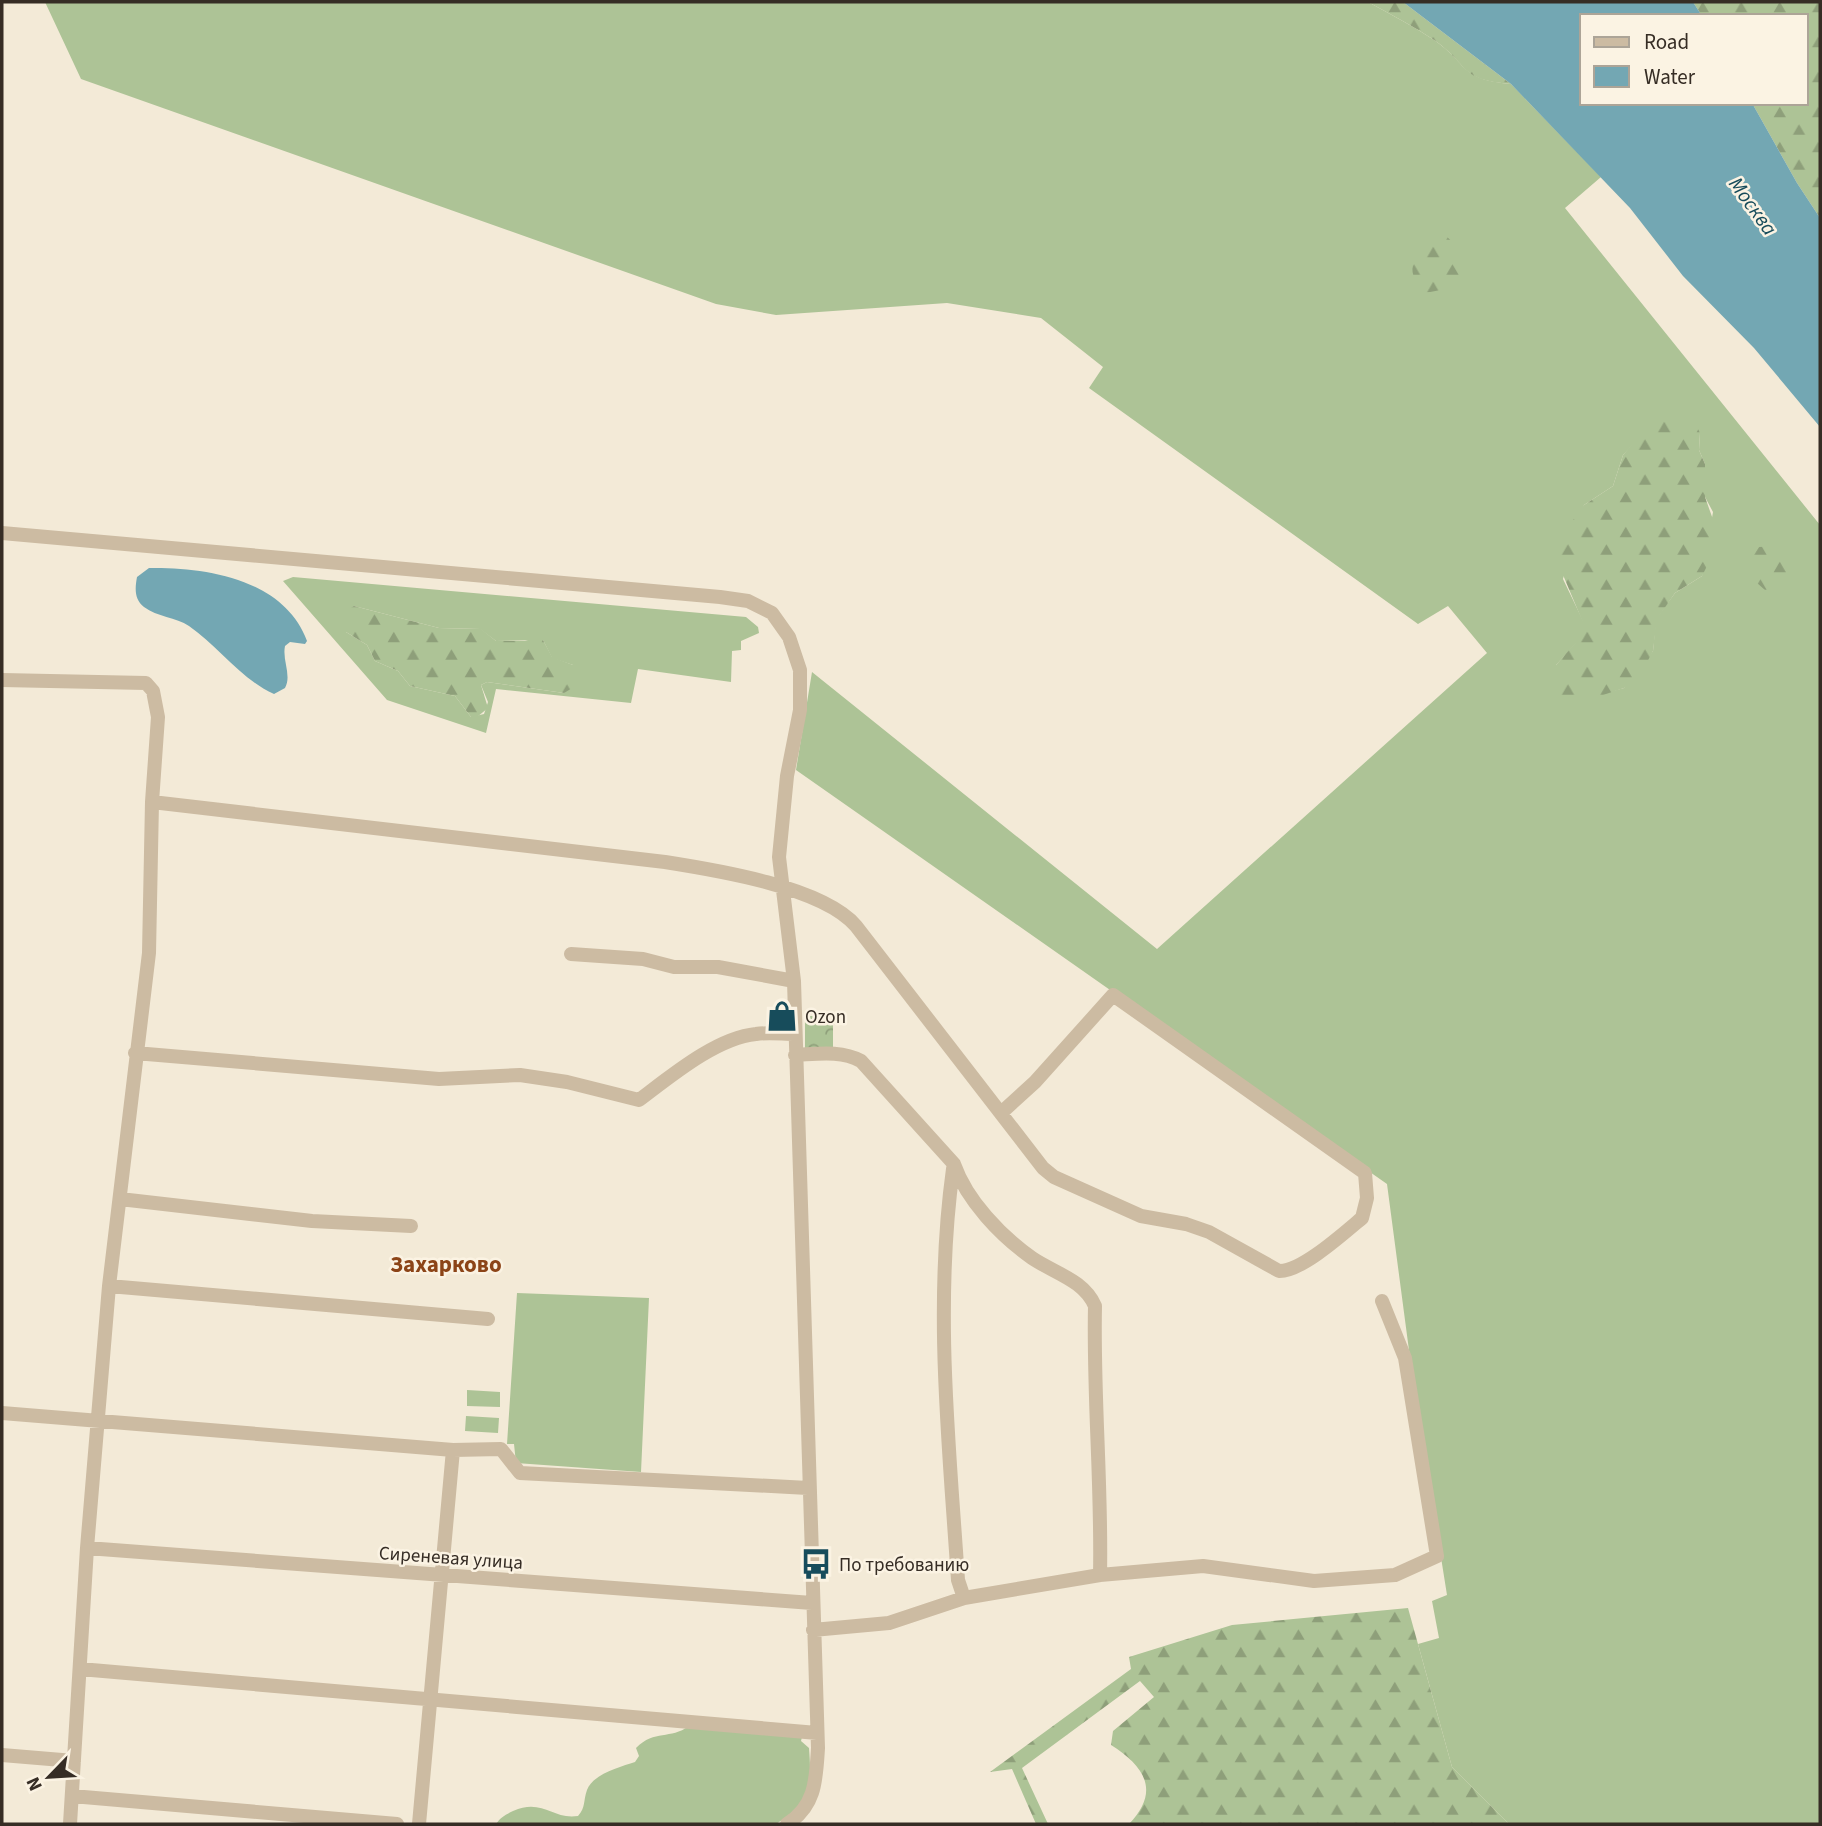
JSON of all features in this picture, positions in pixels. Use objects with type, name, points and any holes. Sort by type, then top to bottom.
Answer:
[{"type":"street","points":[[2,533],[720,597],[761,606],[782,624],[796,654],[802,683],[800,710],[787,776],[779,857],[794,981],[817,1707],[814,1790],[797,1821]]},
{"type":"street","points":[[2,680],[146,683],[153,691],[158,718],[152,802],[149,953],[109,1286],[87,1548],[70,1824]]},
{"type":"street","points":[[152,802],[665,862],[729,872],[824,901],[845,913],[1001,1113],[1054,1178],[1141,1216],[1186,1224],[1209,1232],[1279,1271],[1286,1272],[1362,1218],[1366,1210],[1365,1173],[1113,995],[1035,1082],[1001,1113]]},
{"type":"street","points":[[571,954],[643,959],[674,967],[718,967],[794,981]]},
{"type":"street","points":[[135,1053],[439,1079],[520,1075],[567,1082],[639,1100],[689,1062],[741,1037],[755,1034],[794,1034]]},
{"type":"street","points":[[795,1055],[833,1054],[852,1056],[861,1061],[954,1164],[960,1181],[1011,1241],[1033,1258],[1083,1287],[1095,1306],[1094,1379],[1100,1448],[1100,1575]]},
{"type":"street","points":[[954,1164],[949,1202],[944,1311],[946,1425],[958,1580],[964,1598]]},
{"type":"street","points":[[120,1199],[312,1221],[411,1226]]},
{"type":"street","points":[[109,1286],[488,1319]]},
{"type":"street","points":[[813,1630],[889,1623],[964,1598],[1100,1575],[1203,1566],[1314,1581],[1395,1575],[1437,1556],[1405,1358],[1382,1301]]},
{"type":"street","points":[[2,1413],[453,1450],[501,1449],[520,1473],[808,1488]]},
{"type":"street","points":[[419,1824],[453,1450]]},
{"type":"street","name":"Сиреневая улица","points":[[87,1548],[812,1603]]},
{"type":"street","points":[[80,1669],[817,1734]]},
{"type":"street","points":[[2,1755],[74,1761]]},
{"type":"street","points":[[72,1796],[397,1824]]},
{"type":"green space","points":[[45,2],[1368,2],[1434,40],[1466,70],[1482,79],[1511,84],[1601,177],[1565,208],[1820,525],[1820,1824],[1509,1824],[1452,1767],[1418,1644],[1439,1638],[1432,1601],[1447,1595],[1414,1388],[1387,1184],[796,770],[812,672],[1157,949],[1487,653],[1448,606],[1418,624],[1089,388],[1103,367],[1041,318],[947,303],[776,315],[716,304],[81,79]],"holes":[[[1657,419],[1700,433],[1699,450],[1705,464],[1705,497],[1713,512],[1702,576],[1675,593],[1656,619],[1653,651],[1624,688],[1609,692],[1556,665],[1579,640],[1585,625],[1563,579],[1584,505],[1613,486],[1623,455]]]},
{"type":"green space","points":[[1368,2],[1403,2],[1511,84],[1473,75],[1434,40]]},
{"type":"green space","points":[[1693,2],[1820,2],[1820,218],[1753,105],[1808,105],[1808,14],[1701,14]]},
{"type":"green space","points":[[1443,234],[1459,251],[1462,265],[1459,279],[1456,287],[1425,293],[1414,278],[1413,265],[1427,235]]},
{"type":"green space","points":[[1673,416],[1693,419],[1700,433],[1699,450],[1705,464],[1705,497],[1716,528],[1716,545],[1702,576],[1675,593],[1657,619],[1653,651],[1638,679],[1624,688],[1594,698],[1561,697],[1556,665],[1578,640],[1584,625],[1558,563],[1559,546],[1565,531],[1584,505],[1613,486],[1623,455],[1644,430],[1657,418]]},
{"type":"green space","points":[[1775,546],[1788,556],[1795,571],[1788,590],[1773,597],[1749,576],[1750,560],[1759,547]]},
{"type":"green space","points":[[293,577],[746,617],[758,627],[759,633],[741,641],[741,650],[732,651],[731,682],[638,669],[631,703],[496,689],[486,733],[387,700],[283,581]],"holes":[[[354,606],[439,628],[480,629],[496,641],[543,640],[552,658],[573,665],[564,693],[487,682],[481,685],[488,702],[484,714],[471,717],[455,696],[410,686],[398,671],[375,661],[367,645],[346,632]]]},
{"type":"green space","points":[[354,606],[439,628],[481,629],[496,641],[525,641],[537,637],[543,640],[552,657],[573,665],[579,675],[574,687],[564,693],[487,682],[481,685],[488,708],[477,717],[471,717],[455,696],[410,686],[398,671],[375,661],[367,645],[346,632],[340,615]]},
{"type":"green space","points":[[805,1016],[828,1016],[833,1026],[833,1051],[805,1050]]},
{"type":"green space","points":[[517,1293],[649,1298],[641,1472],[516,1463],[514,1444],[507,1444]]},
{"type":"green space","points":[[467,1390],[500,1392],[500,1407],[467,1406]]},
{"type":"green space","points":[[466,1416],[499,1418],[498,1433],[465,1431]]},
{"type":"green space","points":[[1408,1608],[1452,1767],[1509,1824],[1129,1824],[1144,1801],[1145,1781],[1133,1762],[1111,1745],[1113,1731],[1154,1697],[1140,1681],[1022,1768],[1048,1824],[1036,1824],[1012,1769],[990,1772],[1131,1669],[1129,1657],[1232,1625]]},
{"type":"green space","points":[[689,1726],[802,1737],[801,1741],[809,1748],[810,1773],[802,1801],[776,1824],[496,1824],[513,1811],[532,1807],[561,1815],[578,1816],[590,1784],[608,1772],[635,1762],[639,1756],[636,1748],[643,1742]]},
{"type":"water","name":"Москва","points":[[1403,2],[1693,2],[1701,14],[1580,14],[1580,105],[1753,105],[1820,218],[1820,427],[1754,348],[1683,276],[1630,208],[1511,84]]},
{"type":"water","points":[[149,568],[218,574],[262,590],[281,603],[296,620],[307,641],[305,644],[290,642],[285,646],[288,678],[285,688],[274,694],[262,688],[189,626],[144,607],[137,597],[136,581],[137,577]]},
{"type":"place","name":"Ozon","points":[[782,1016]]},
{"type":"place","name":"По требованию","points":[[816,1564]]},
{"type":"district","name":"Захарково","points":[[446,1264]]}]
